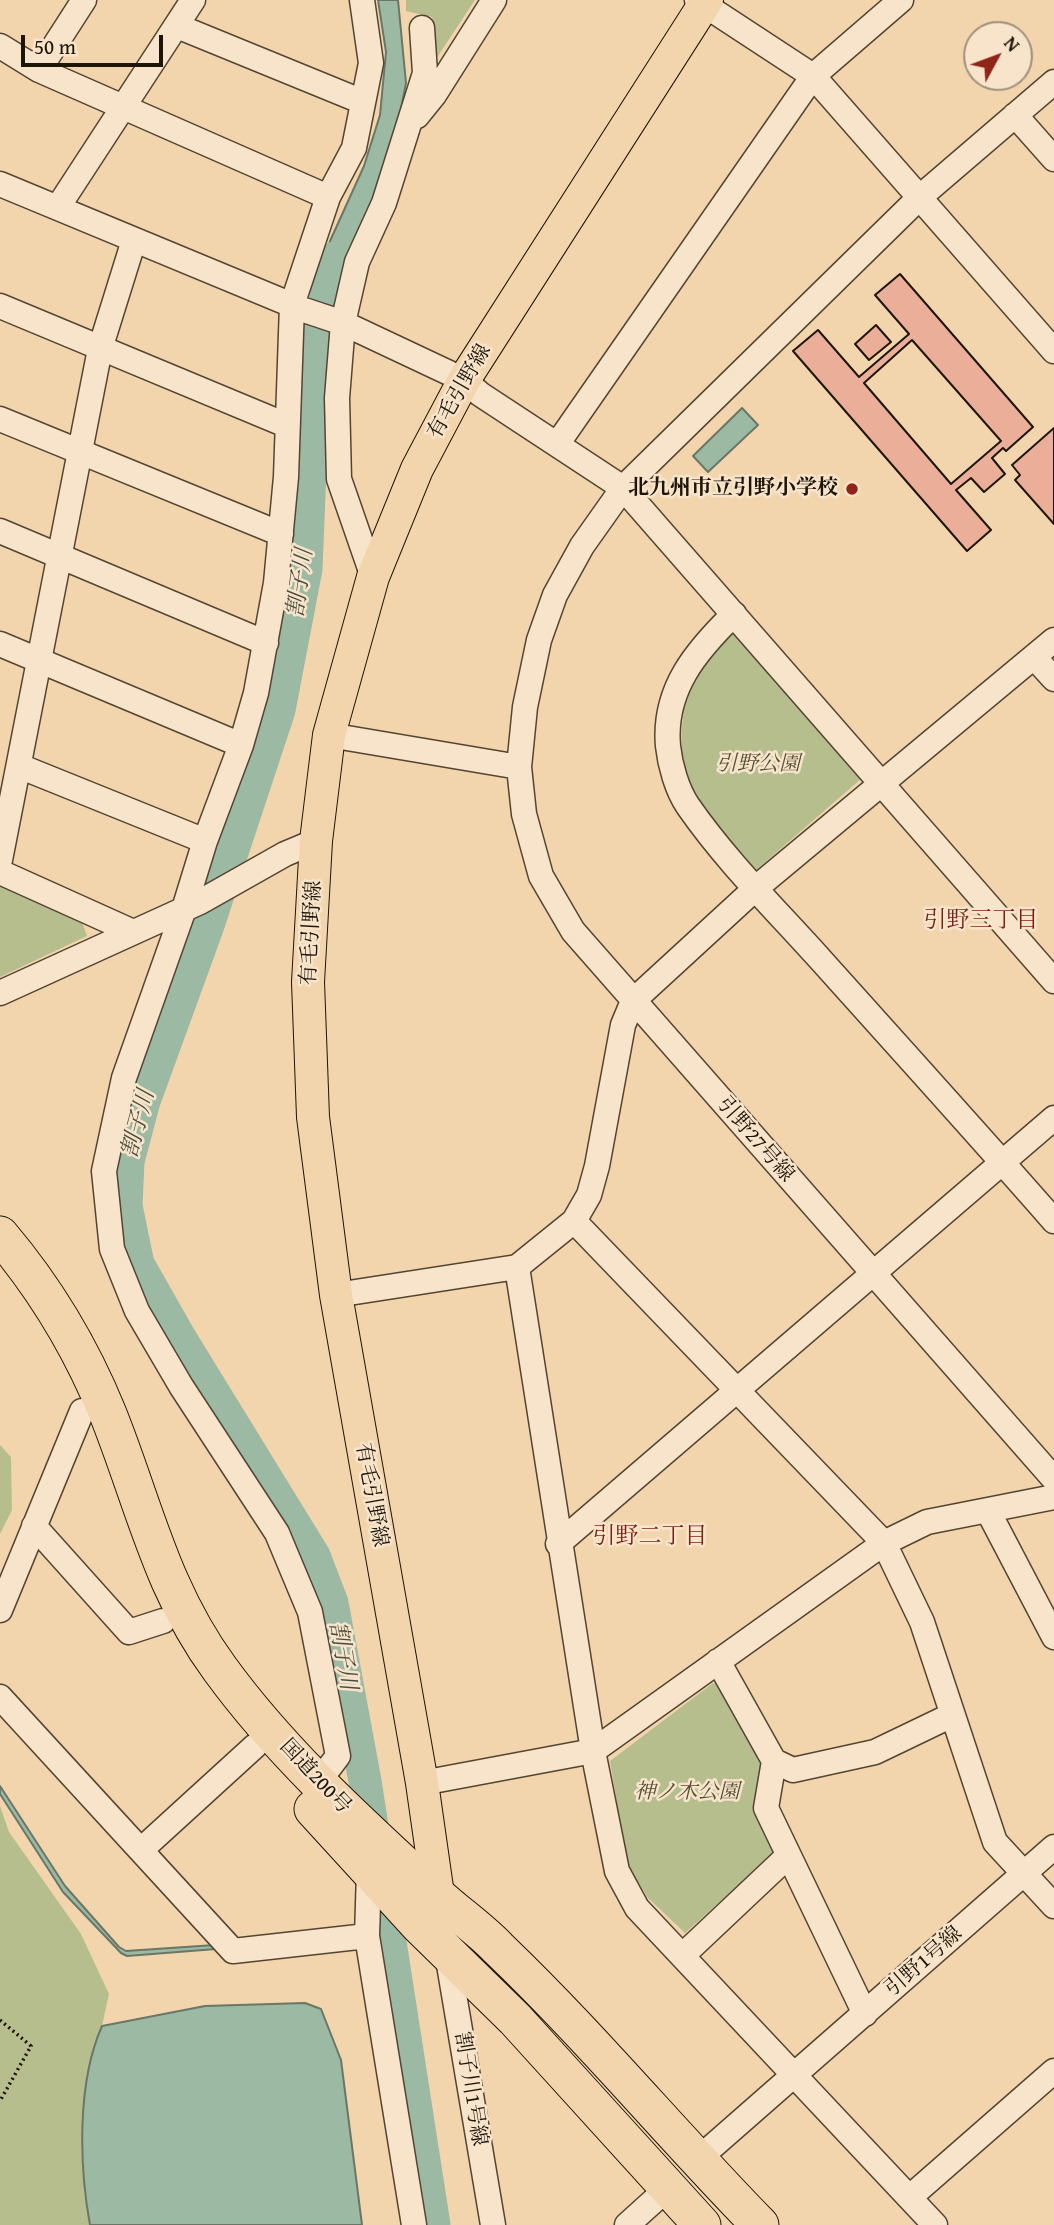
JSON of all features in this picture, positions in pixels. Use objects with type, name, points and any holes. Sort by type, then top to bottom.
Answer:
[{"type":"highway","name":"国道200号","points":[[0,1235],[30,1271],[74,1344],[107,1413],[151,1542],[185,1613],[220,1669],[424,1898],[447,1952],[515,2019],[703,2225]]},
{"type":"highway","name":"国道200号","points":[[0,1269],[51,1345],[82,1411],[133,1555],[163,1621],[207,1691],[369,1872],[424,1898],[482,1932],[546,1994],[758,2225]]},
{"type":"main road","name":"有毛引野線","points":[[424,1898],[422,1783],[336,1295],[313,1117],[308,982],[316,841],[329,735],[373,578],[417,469],[464,380],[703,2]]},
{"type":"street","points":[[39,70],[84,0]]},
{"type":"street","points":[[58,207],[193,0]]},
{"type":"street","points":[[319,1781],[338,1756],[310,1612],[277,1533],[181,1386],[137,1311],[112,1249],[104,1171],[124,1078],[192,905],[205,841],[242,745],[266,643],[281,534],[286,425],[298,307],[328,197],[354,148],[371,63],[362,0]]},
{"type":"street","points":[[410,125],[434,95],[494,0]]},
{"type":"street","points":[[558,443],[813,76],[901,0]]},
{"type":"street","points":[[703,2],[813,76],[1054,351]]},
{"type":"street","points":[[177,26],[363,102]]},
{"type":"street","points":[[373,578],[351,521],[339,479],[337,398],[343,323],[357,262],[384,203],[425,73],[422,28]]},
{"type":"street","points":[[0,46],[39,70],[328,197]]},
{"type":"street","name":"引野27号線","points":[[1054,82],[920,197],[623,488],[582,546],[555,596],[539,639],[524,707],[519,767],[524,814],[541,876],[573,931],[1054,1479]]},
{"type":"street","points":[[1015,115],[1054,159]]},
{"type":"street","points":[[0,184],[343,323],[464,380],[480,394],[623,488],[1054,981]]},
{"type":"street","points":[[0,860],[100,349],[134,240]]},
{"type":"street","points":[[0,306],[286,425]]},
{"type":"street","points":[[0,419],[281,534]]},
{"type":"street","points":[[0,531],[266,643]]},
{"type":"street","points":[[734,614],[705,642],[686,666],[675,692],[668,746],[676,780],[687,805],[756,888],[1054,1221]]},
{"type":"street","points":[[336,1295],[517,1268],[574,1221],[589,1195],[597,1166],[623,1024],[634,1001],[756,888],[1054,640]]},
{"type":"street","points":[[0,644],[242,745]]},
{"type":"street","points":[[1034,657],[1054,679]]},
{"type":"street","points":[[329,735],[519,767]]},
{"type":"street","points":[[19,766],[205,841]]},
{"type":"street","points":[[0,993],[192,905],[243,880],[285,854],[316,841]]},
{"type":"street","points":[[0,872],[131,931]]},
{"type":"street","points":[[558,1544],[1054,1118]]},
{"type":"street","points":[[574,1221],[884,1543],[922,1622],[995,1842],[1054,1906]]},
{"type":"street","points":[[517,1268],[558,1544],[593,1751],[617,1871],[637,1908],[935,2225]]},
{"type":"street","points":[[0,1610],[82,1411]]},
{"type":"street","points":[[422,1783],[593,1751],[884,1543],[927,1522],[1054,1497]]},
{"type":"street","points":[[988,1511],[1054,1637]]},
{"type":"street","points":[[34,1526],[129,1632],[163,1621]]},
{"type":"street","points":[[718,1661],[774,1761],[793,1770],[875,1752],[953,1715]]},
{"type":"street","points":[[0,1697],[233,1951],[367,1936]]},
{"type":"street","points":[[141,1850],[255,1746]]},
{"type":"street","points":[[774,1761],[766,1808],[865,2014]]},
{"type":"street","name":"引野1号線","points":[[697,2160],[1054,1847]]},
{"type":"street","points":[[682,1956],[788,1856]]},
{"type":"street","points":[[369,1872],[367,1936],[414,2225]]},
{"type":"street","name":"割子川1号線","points":[[447,1952],[493,2225]]},
{"type":"street","points":[[910,2197],[1054,2071]]},
{"type":"street","points":[[627,2225],[669,2188]]},
{"type":"path","points":[[0,2020],[31,2046],[0,2101]]},
{"type":"green space","points":[[406,0],[475,0],[436,59],[432,17],[406,11]]},
{"type":"green space","name":"引野公園","points":[[736,633],[862,778],[755,871],[699,802],[684,764],[682,742],[685,701],[691,679],[714,648],[728,634]]},
{"type":"green space","points":[[0,886],[82,922],[87,936],[0,977]]},
{"type":"green space","points":[[0,1445],[11,1457],[12,1510],[0,1534]]},
{"type":"green space","name":"神ノ木公園","points":[[713,1683],[723,1685],[760,1756],[776,1851],[685,1933],[648,1898],[627,1864],[610,1761]]},
{"type":"green space","points":[[0,1806],[9,1832],[81,1934],[109,1994],[102,2026],[93,2047],[84,2191],[90,2225],[0,2225]]},
{"type":"shaded area","points":[[378,0],[398,0],[406,83],[394,145],[337,306],[314,295],[330,241],[364,166],[380,115],[386,52]]},
{"type":"shaded area","points":[[742,408],[758,425],[708,472],[693,456]]},
{"type":"shaded area","points":[[0,1786],[65,1886],[119,1947],[126,1951],[215,1945],[216,1949],[127,1956],[121,1953],[63,1892],[0,1794]]},
{"type":"shaded area","points":[[305,2003],[321,2009],[341,2060],[362,2225],[90,2225],[86,2202],[82,2124],[88,2072],[102,2026],[205,2006]]},
{"type":"building","points":[[900,274],[1033,427],[1006,451],[1003,448],[992,458],[1005,474],[984,492],[971,478],[956,490],[991,530],[967,551],[793,351],[818,330],[859,377],[909,334],[875,295]],"holes":[[[912,340],[1001,441],[951,484],[864,383]]]},
{"type":"building","points":[[876,325],[891,342],[869,360],[855,344]]},
{"type":"building","points":[[1054,428],[1054,524],[1015,480],[1020,475],[1012,465]]},
{"type":"waterway","name":"割子川","points":[[335,258],[315,347],[306,569],[279,710],[207,928],[144,1101],[128,1161],[126,1206],[138,1264],[180,1338],[314,1556],[332,1603],[365,1781],[434,2225]]},
{"type":"place","name":"北九州市立引野小学校","points":[[852,489]]},
{"type":"district","name":"引野三丁目","points":[[981,921]]},
{"type":"district","name":"引野二丁目","points":[[650,1537]]}]
